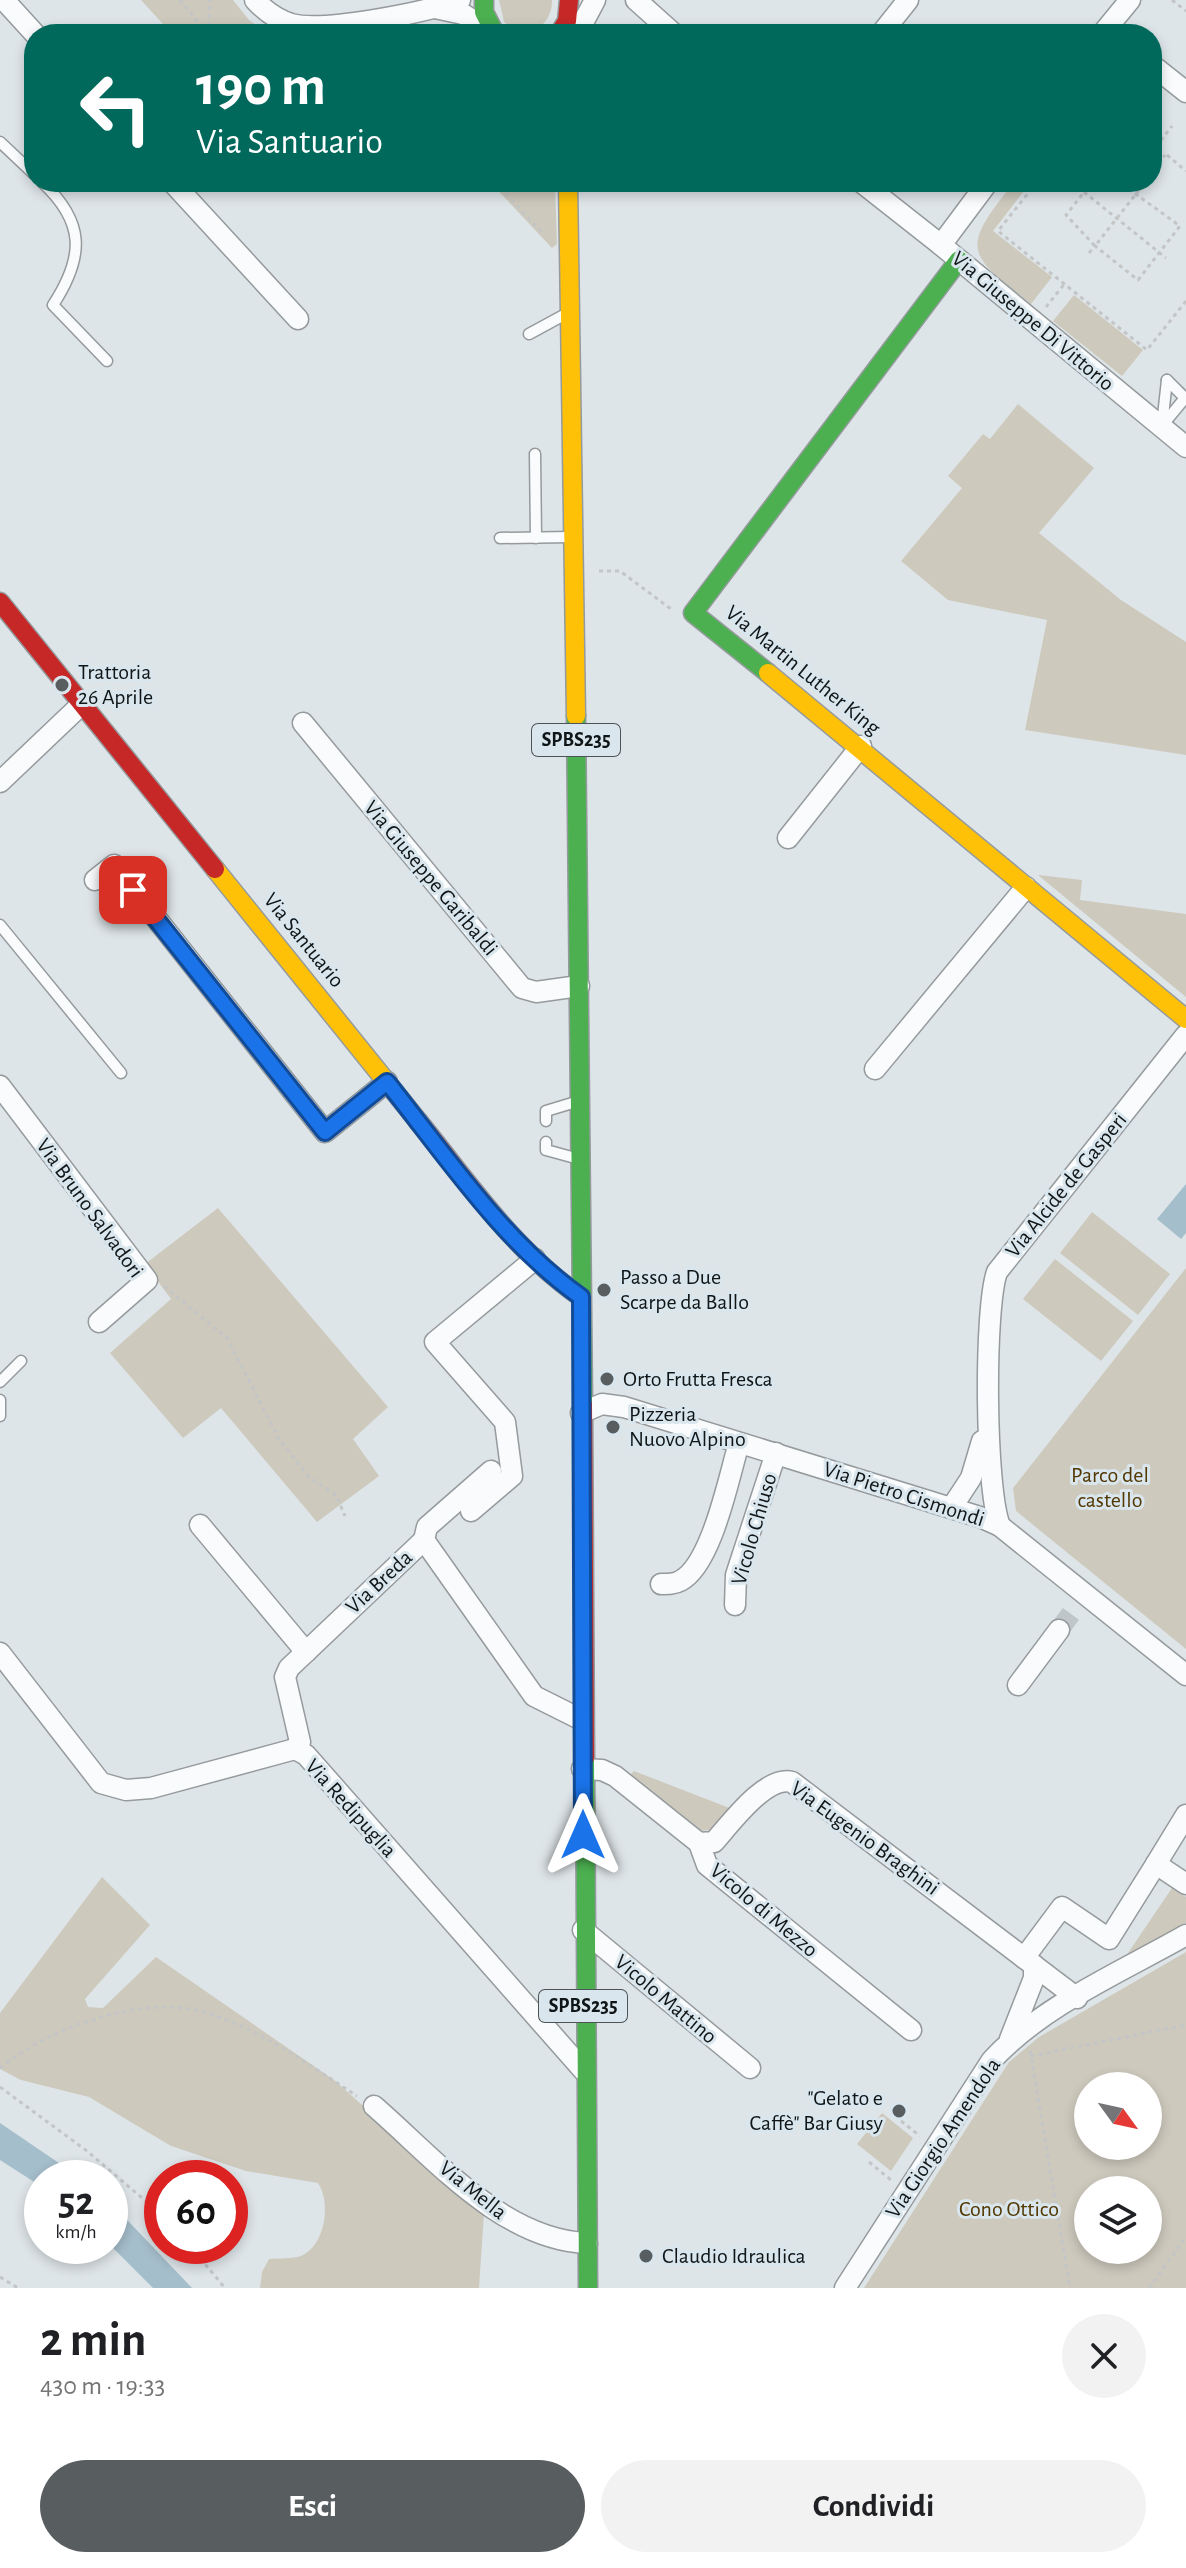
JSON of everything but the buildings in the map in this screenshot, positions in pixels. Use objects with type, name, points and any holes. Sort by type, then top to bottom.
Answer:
[{"type":"main road","points":[[484,0],[484,12],[490,24]]},
{"type":"main road","points":[[565,24],[586,2]]},
{"type":"main road","name":"SPBS235","points":[[568,192],[581,1100],[582,1769],[588,2288]]},
{"type":"main road","name":"Via Martin Luther King","points":[[959,260],[693,613],[861,746],[1186,1019]]},
{"type":"main road","name":"Via Santuario","points":[[0,602],[505,1229],[581,1297]]},
{"type":"street","points":[[4,0],[26,24]]},
{"type":"street","points":[[255,0],[276,18],[291,24]]},
{"type":"street","points":[[334,24],[435,8],[460,0]]},
{"type":"street","points":[[889,24],[908,0]]},
{"type":"street","points":[[1113,24],[1130,0]]},
{"type":"street","points":[[638,1],[663,24]]},
{"type":"street","points":[[580,24],[586,2]]},
{"type":"street","points":[[435,8],[463,14],[479,24]]},
{"type":"street","points":[[1162,73],[1186,92]]},
{"type":"street","points":[[181,192],[298,319]]},
{"type":"street","points":[[874,192],[941,245]]},
{"type":"street","name":"Via Giuseppe Di Vittorio","points":[[981,192],[941,245],[1186,447]]},
{"type":"street","points":[[0,782],[82,704]]},
{"type":"street","name":"Via Giuseppe Garibaldi","points":[[303,723],[522,988],[536,992],[579,986]]},
{"type":"street","points":[[788,838],[861,746]]},
{"type":"street","points":[[95,880],[114,865],[325,1132],[387,1082]]},
{"type":"street","points":[[875,1069],[1026,887]]},
{"type":"street","name":"Via Alcide de Gasperi","points":[[1000,1526],[989,1476],[993,1283],[997,1272],[1186,1035]]},
{"type":"street","name":"Via Bruno Salvadori","points":[[0,1086],[147,1280],[99,1322]]},
{"type":"street","points":[[471,1511],[512,1476],[505,1422],[435,1342],[535,1259]]},
{"type":"street","name":"Via Alcide de Gasperi","points":[[980,1517],[969,1503],[971,1478],[990,1402]]},
{"type":"street","name":"Via Pietro Cismondi","points":[[581,1413],[602,1404],[624,1407],[980,1517],[1000,1526],[1079,1602],[1186,1675]]},
{"type":"street","points":[[661,1584],[679,1582],[689,1574],[709,1540],[739,1443]]},
{"type":"street","name":"Vicolo Chiuso","points":[[735,1605],[736,1575],[776,1453]]},
{"type":"street","points":[[424,1540],[427,1527],[491,1471]]},
{"type":"street","name":"Via Alcide de Gasperi","points":[[952,1507],[971,1478]]},
{"type":"street","points":[[200,1525],[306,1652]]},
{"type":"street","name":"Via Breda","points":[[295,1749],[300,1742],[285,1677],[289,1668],[424,1540],[534,1696],[582,1720]]},
{"type":"street","points":[[1018,1685],[1059,1630]]},
{"type":"street","name":"Via Redipuglia","points":[[0,1653],[101,1783],[126,1790],[151,1788],[295,1749],[306,1755],[584,2071]]},
{"type":"street","name":"Vicolo di Mezzo","points":[[582,1769],[602,1770],[615,1776],[699,1843],[707,1865],[911,2030]]},
{"type":"street","name":"Via Eugenio Braghini","points":[[699,1843],[714,1842],[769,1785],[783,1779],[792,1782],[1077,1998]]},
{"type":"street","points":[[1008,2043],[1034,1978],[1029,1961],[1062,1907],[1109,1939],[1186,1815]]},
{"type":"street","points":[[1156,1864],[1186,1884]]},
{"type":"street","name":"Vicolo Mattino","points":[[583,1930],[750,2068]]},
{"type":"street","name":"Via Giorgio Amendola","points":[[845,2288],[992,2060],[1008,2043],[1077,1998],[1186,1935]]},
{"type":"street","name":"Via Mella","points":[[374,2106],[508,2220],[546,2237],[587,2243]]},
{"type":"lane","points":[[402,13],[404,24]]},
{"type":"lane","points":[[0,142],[24,165]]},
{"type":"lane","points":[[53,192],[60,199],[76,230],[76,254],[53,305],[107,361]]},
{"type":"lane","points":[[529,334],[570,312]]},
{"type":"lane","points":[[1167,380],[1185,398],[1161,427],[1167,380]]},
{"type":"lane","points":[[535,454],[536,538]]},
{"type":"lane","points":[[500,538],[573,537]]},
{"type":"lane","points":[[0,925],[121,1073]]},
{"type":"lane","points":[[546,1121],[546,1111],[581,1100]]},
{"type":"lane","points":[[546,1142],[546,1150],[581,1160]]},
{"type":"lane","points":[[0,1382],[21,1361]]},
{"type":"lane","points":[[0,1400],[0,1416]]},
{"type":"path","points":[[180,0],[200,24]]},
{"type":"path","points":[[209,24],[210,0]]},
{"type":"path","points":[[1172,0],[1186,11]]},
{"type":"path","points":[[1162,137],[1172,126]]},
{"type":"path","points":[[1162,152],[1186,171]]},
{"type":"path","points":[[504,192],[544,235]]},
{"type":"path","points":[[1029,192],[998,231],[1147,350],[1186,301]]},
{"type":"path","points":[[1089,253],[1095,246],[1116,218],[1137,192],[1180,226],[1159,253],[1138,280],[1095,246],[1066,215],[1084,193],[1116,218],[1159,253],[1166,258]]},
{"type":"path","points":[[1034,322],[1065,283]]},
{"type":"path","points":[[593,571],[620,571],[678,615],[693,613]]},
{"type":"path","points":[[147,1280],[171,1288],[227,1338],[292,1460],[309,1477],[336,1495],[345,1516]]},
{"type":"path","points":[[0,2068],[20,2051],[84,2022],[138,2009],[193,2010],[250,2030],[374,2106]]},
{"type":"path","points":[[1031,2056],[1186,2025]]},
{"type":"path","points":[[1026,2029],[1070,2288]]},
{"type":"path","points":[[0,2087],[87,2151],[144,2200]]},
{"type":"path","points":[[901,2121],[936,2148]]},
{"type":"path","points":[[869,2162],[907,2192]]},
{"type":"path","points":[[1149,2288],[1186,2237]]},
{"type":"path","points":[[205,2264],[225,2288]]},
{"type":"path","points":[[0,2277],[18,2288]]},
{"type":"green space","points":[[141,0],[233,0],[255,24],[163,24]]},
{"type":"green space","points":[[499,0],[552,0],[551,10],[543,24],[504,22]]},
{"type":"green space","points":[[499,192],[555,192],[557,244],[552,248]]},
{"type":"green space","points":[[1007,192],[1023,192],[993,231],[1052,277],[1031,304],[993,273],[978,249],[985,223]]},
{"type":"green space","points":[[1074,295],[1143,350],[1122,376],[1053,321]]},
{"type":"green space","points":[[1018,404],[1094,468],[1039,533],[1121,600],[1186,642],[1186,755],[1025,730],[1047,620],[948,600],[901,561],[962,488],[948,476],[983,434],[990,439]]},
{"type":"green space","points":[[1038,875],[1082,880],[1080,900],[1186,914],[1186,997]]},
{"type":"green space","points":[[218,1208],[388,1407],[353,1439],[379,1476],[317,1522],[221,1408],[183,1438],[110,1353],[171,1299],[145,1264]]},
{"type":"green space","points":[[1092,1212],[1170,1274],[1138,1315],[1060,1253]]},
{"type":"green space","points":[[1055,1259],[1133,1321],[1101,1361],[1023,1299]]},
{"type":"green space","name":"Parco del castello","points":[[1186,1268],[1186,1649],[1016,1511],[1013,1488]]},
{"type":"green space","points":[[634,1771],[732,1809],[712,1830],[694,1831],[629,1776]]},
{"type":"green space","points":[[102,1877],[150,1925],[85,1999],[88,2007],[103,2008],[156,1957],[334,2080],[484,2213],[479,2288],[260,2288],[262,2272],[269,2259],[301,2256],[316,2243],[325,2212],[318,2183],[248,2171],[248,2160],[213,2160],[171,2146],[89,2097],[21,2080],[0,2069],[0,2013]]},
{"type":"green space","points":[[1172,1888],[1186,1897],[1186,1923],[1126,1956]]},
{"type":"green space","name":"Cono Ottico","points":[[1186,1952],[1186,2288],[864,2288],[1009,2062],[1039,2037]]},
{"type":"green space","points":[[882,2113],[913,2138],[891,2171],[857,2144]]},
{"type":"water","points":[[1186,1184],[1186,1233],[1181,1239],[1157,1219]]},
{"type":"water","points":[[0,2123],[54,2160],[24,2160],[24,2175],[0,2160]]},
{"type":"water","points":[[128,2221],[144,2238],[144,2264],[169,2264],[192,2288],[153,2288],[128,2263]]},
{"type":"tunnel","points":[[1059,1630],[1073,1611]]},
{"type":"traffic: fast","points":[[484,0],[484,12],[490,24]]},
{"type":"traffic: fast","points":[[768,673],[693,613],[959,260]]},
{"type":"traffic: fast","points":[[576,716],[583,1404]]},
{"type":"traffic: fast","points":[[585,1758],[588,2288]]},
{"type":"traffic: slow","points":[[568,192],[576,716]]},
{"type":"traffic: slow","points":[[768,673],[1186,1019]]},
{"type":"traffic: slow","points":[[215,869],[418,1121]]},
{"type":"traffic: jam","points":[[565,24],[569,0]]},
{"type":"traffic: jam","points":[[0,602],[215,869]]},
{"type":"traffic: jam","points":[[418,1121],[514,1238],[581,1297]]},
{"type":"traffic: jam","points":[[583,1404],[585,1758]]},
{"type":"place","name":"Trattoria 26 Aprile","points":[[62,685]]},
{"type":"place","name":"Passo a Due Scarpe da Ballo","points":[[604,1290]]},
{"type":"place","name":"Orto Frutta Fresca","points":[[607,1379]]},
{"type":"place","name":"Pizzeria Nuovo Alpino","points":[[613,1427]]},
{"type":"place","name":"\"Gelato e Caffè\" Bar Giusy","points":[[899,2111]]},
{"type":"place","name":"Claudio Idraulica","points":[[646,2256]]},
{"type":"route","points":[[133,890],[325,1132],[387,1082],[505,1229],[559,1282],[581,1297],[583,1835]]}]
